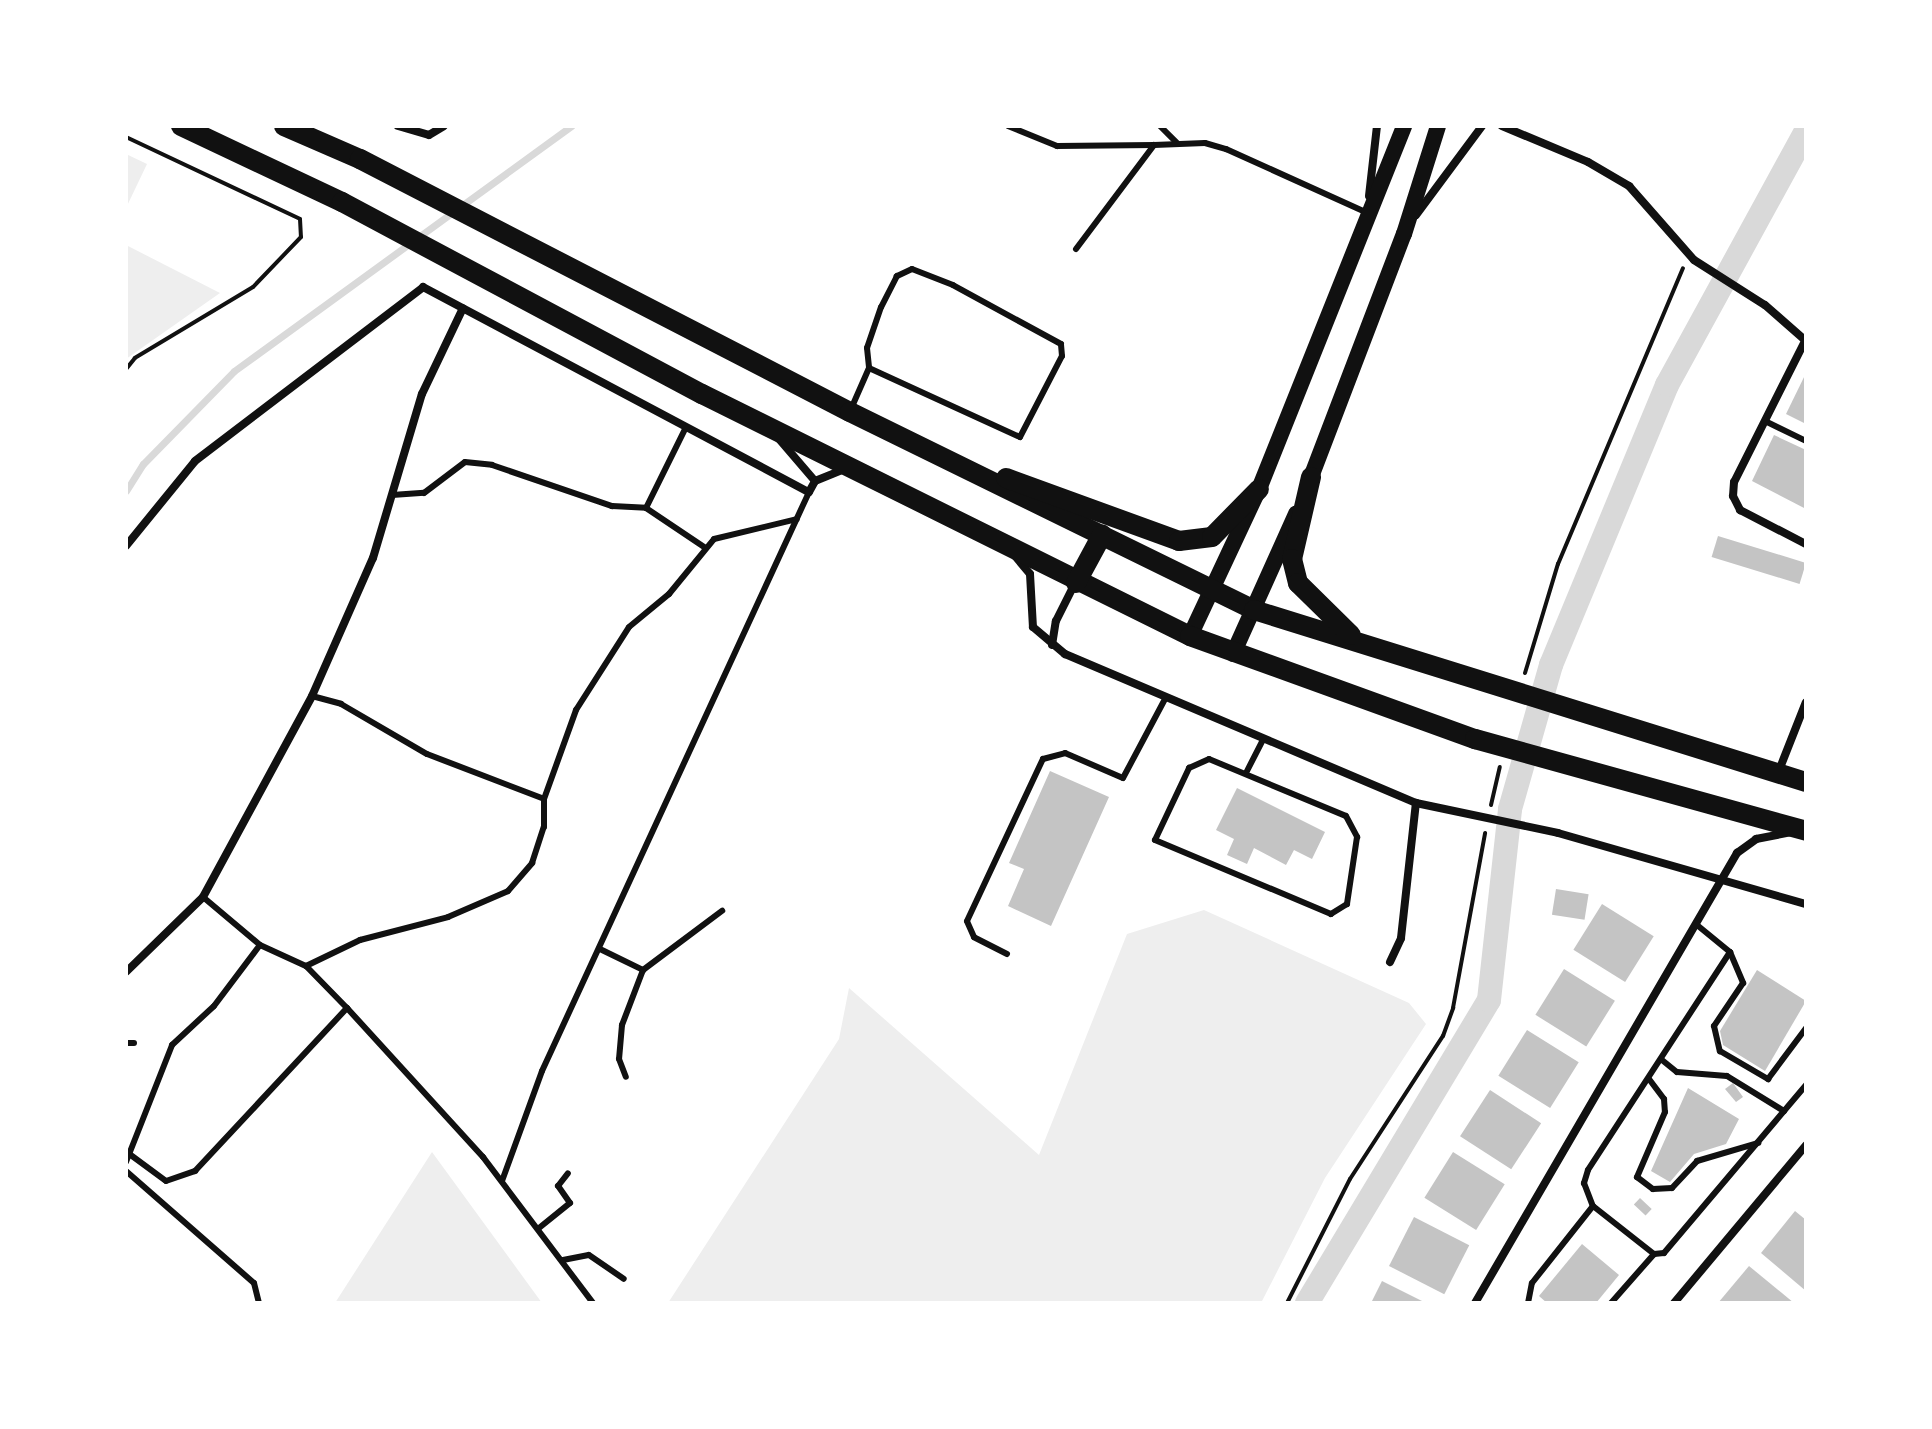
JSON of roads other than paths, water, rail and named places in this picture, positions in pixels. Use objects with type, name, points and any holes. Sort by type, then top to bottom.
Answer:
[{"type":"highway","points":[[181,126],[342,202],[702,394],[1076,583],[1190,636],[1475,739],[1805,830]]},
{"type":"highway","points":[[284,126],[360,159],[728,345],[850,412],[1254,610],[1806,782]]},
{"type":"highway","points":[[964,466],[1040,487],[1179,541],[1212,537],[1259,489]]},
{"type":"highway","points":[[1311,477],[1292,559],[1298,583],[1360,642]]},
{"type":"highway","points":[[1076,583],[1102,535]]},
{"type":"main road","points":[[1190,636],[1259,489],[1404,126]]},
{"type":"main road","points":[[1233,654],[1311,477],[1404,234],[1438,126]]},
{"type":"street","points":[[398,126],[429,135],[444,126]]},
{"type":"street","points":[[1368,213],[1377,126]]},
{"type":"street","points":[[1404,234],[1482,126]]},
{"type":"street","points":[[1502,126],[1588,162],[1629,186],[1692,257],[1765,305],[1806,340],[1734,482],[1740,510],[1806,544]]},
{"type":"street","points":[[126,546],[195,461],[423,287],[809,492],[815,481],[848,467]]},
{"type":"street","points":[[126,972],[203,897],[312,696],[373,558],[422,394],[463,308]]},
{"type":"street","points":[[770,428],[815,481]]},
{"type":"street","points":[[1007,547],[1030,574],[1033,627],[1052,645],[1166,697],[1416,803],[1477,812],[1806,904]]},
{"type":"street","points":[[1052,645],[1056,621],[1076,583]]},
{"type":"street","points":[[1778,774],[1806,702]]},
{"type":"street","points":[[1390,962],[1401,938],[1416,803]]},
{"type":"street","points":[[1475,1303],[1737,853],[1756,839],[1805,830]]},
{"type":"street","points":[[1674,1303],[1806,1145]]},
{"type":"lane","points":[[1008,126],[1057,146],[1178,144],[1226,149],[1368,213]]},
{"type":"lane","points":[[1160,126],[1178,144]]},
{"type":"lane","points":[[1076,249],[1154,145]]},
{"type":"lane","points":[[850,412],[869,368],[867,348],[897,276],[912,269],[953,285],[1061,344],[1062,356],[1020,437],[869,368]]},
{"type":"lane","points":[[1765,421],[1806,441]]},
{"type":"lane","points":[[646,508],[686,427]]},
{"type":"lane","points":[[392,495],[424,493],[465,462],[492,465],[612,506],[646,508],[704,547]]},
{"type":"lane","points":[[502,1181],[542,1071],[602,950],[809,492]]},
{"type":"lane","points":[[306,966],[360,940],[448,917],[508,891],[532,863],[544,827],[544,799],[576,710],[629,627],[669,594],[704,547],[714,539],[797,519]]},
{"type":"lane","points":[[312,696],[341,704],[427,754],[544,799]]},
{"type":"lane","points":[[1007,954],[974,937],[967,921],[1043,759],[1065,753],[1123,778],[1166,697]]},
{"type":"lane","points":[[1247,771],[1264,738]]},
{"type":"lane","points":[[1209,759],[1247,771],[1346,816],[1357,837],[1347,904],[1331,914],[1155,840],[1189,768],[1209,759]]},
{"type":"lane","points":[[203,897],[260,945],[306,966],[347,1008],[502,1181],[593,1303]]},
{"type":"lane","points":[[626,1077],[619,1059],[622,1025],[643,970],[722,911]]},
{"type":"lane","points":[[1697,925],[1730,952],[1743,983],[1714,1026],[1720,1051],[1768,1079],[1806,1028]]},
{"type":"lane","points":[[126,1162],[172,1045],[214,1006],[260,945]]},
{"type":"lane","points":[[602,950],[643,970]]},
{"type":"lane","points":[[1654,1254],[1593,1206],[1584,1183],[1588,1170],[1730,952]]},
{"type":"lane","points":[[128,1153],[166,1181],[195,1171],[347,1008]]},
{"type":"lane","points":[[1662,1060],[1677,1072],[1727,1076],[1784,1111]]},
{"type":"lane","points":[[1649,1079],[1664,1099],[1665,1112],[1637,1167],[1637,1177],[1653,1189],[1672,1188],[1697,1161],[1758,1143]]},
{"type":"lane","points":[[1611,1303],[1654,1254],[1674,1244],[1806,1085]]},
{"type":"lane","points":[[126,1171],[254,1283],[259,1303]]},
{"type":"lane","points":[[539,1228],[570,1203],[558,1186],[568,1173]]},
{"type":"lane","points":[[1528,1303],[1532,1283],[1593,1206]]},
{"type":"lane","points":[[563,1260],[589,1255],[624,1279]]},
{"type":"waterway","points":[[126,491],[143,464],[234,371],[571,126]]},
{"type":"waterway","points":[[1307,1303],[1489,1000],[1510,809],[1551,665],[1667,385],[1806,131]]}]
